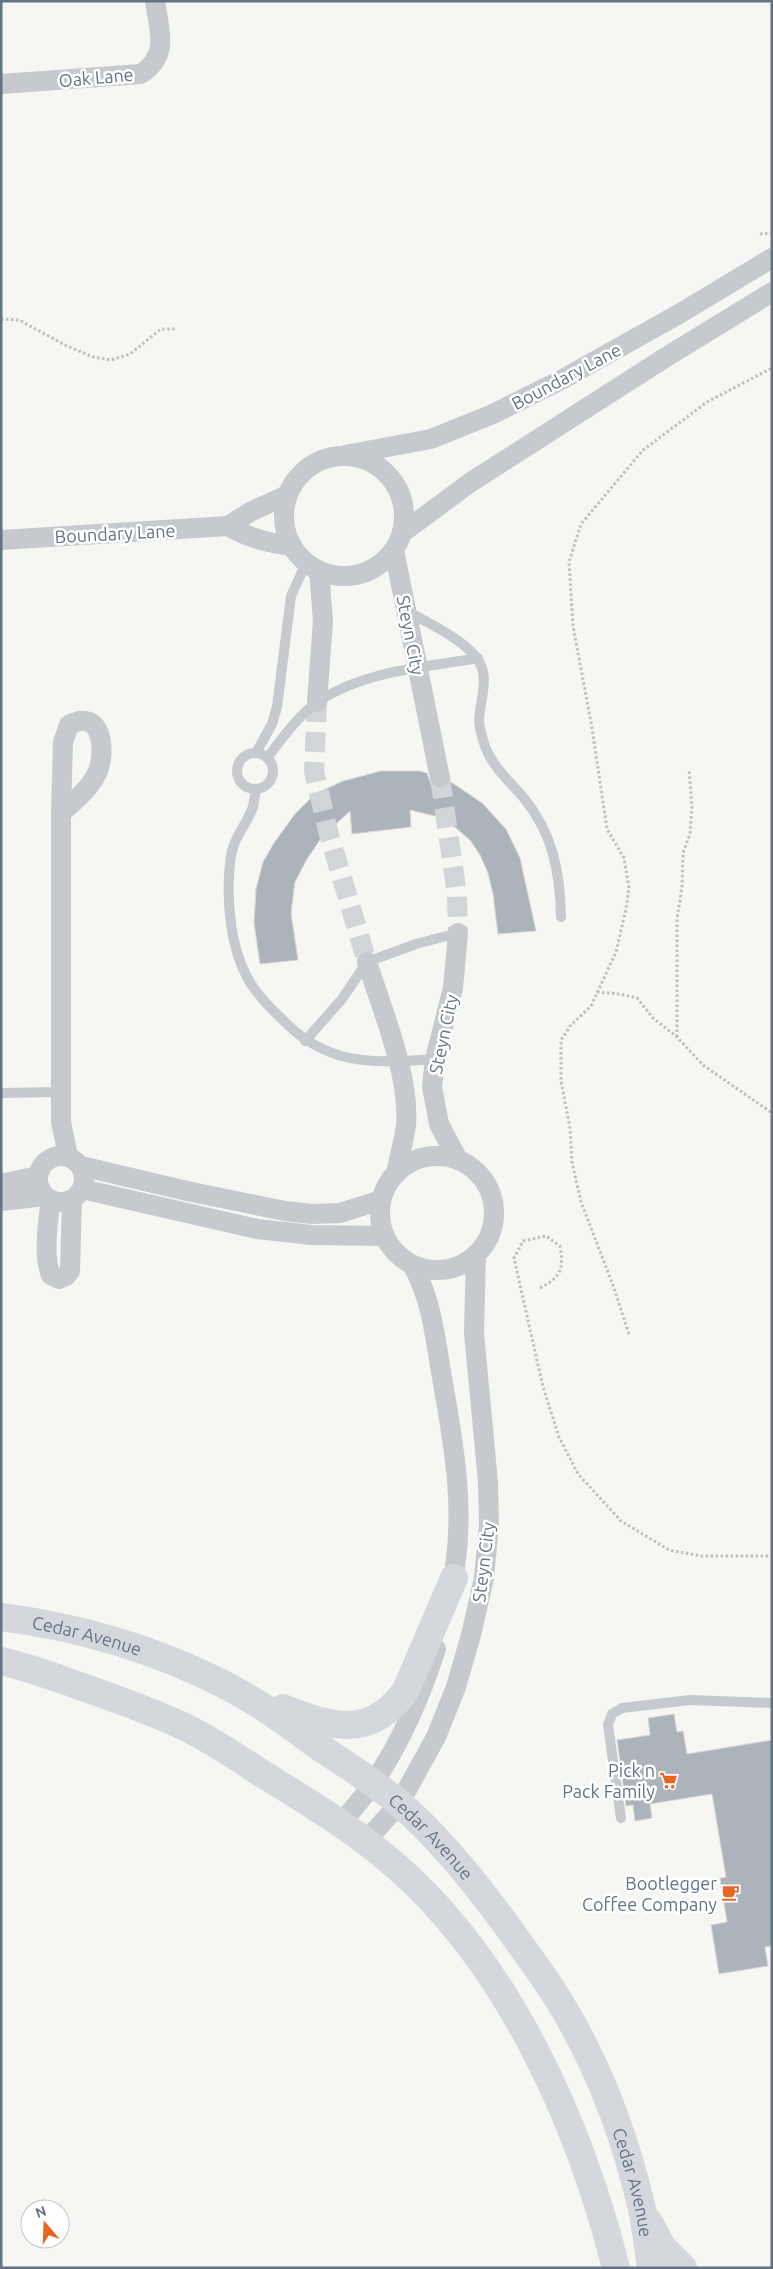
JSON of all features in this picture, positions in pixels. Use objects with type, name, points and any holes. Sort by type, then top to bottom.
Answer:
[{"type":"main road","points":[[223,1684],[318,1722],[349,1725],[372,1721],[396,1704],[406,1690],[454,1578]]},
{"type":"main road","name":"Cedar Avenue","points":[[1,1617],[81,1632],[128,1644],[223,1684],[271,1712],[373,1783],[399,1804],[451,1855],[489,1901],[557,1998],[581,2040],[607,2098],[625,2148],[642,2210],[651,2268]]},
{"type":"main road","name":"Cedar Avenue","points":[[1,1661],[22,1666],[134,1706],[188,1729],[342,1823],[398,1867],[432,1901],[469,1946],[506,2000],[540,2063],[576,2140],[602,2212],[616,2268]]},
{"type":"main road","points":[[642,2210],[662,2247],[683,2268]]},
{"type":"street","name":"Oak Lane","points":[[1,84],[141,74],[152,67],[157,60],[160,50],[155,1]]},
{"type":"street","name":"Boundary Lane","points":[[345,455],[431,439],[493,414],[561,380],[680,314],[772,258]]},
{"type":"street","name":"Boundary Lane","points":[[398,542],[471,482],[655,364],[772,292]]},
{"type":"street","points":[[345,455],[363,458],[380,467],[393,480],[402,496],[405,515],[398,542],[379,565],[360,574],[340,576],[313,567],[292,546],[284,521],[287,495],[296,479],[310,466],[326,458],[345,455]]},
{"type":"street","name":"Boundary Lane","points":[[1,540],[228,526],[250,512],[287,495]]},
{"type":"street","points":[[228,526],[246,536],[267,543],[292,546]]},
{"type":"street","name":"Steyn City","points":[[398,542],[417,669],[440,778]]},
{"type":"street","points":[[313,567],[323,621],[317,702]]},
{"type":"street","points":[[61,813],[61,1122],[67,1160],[84,1174],[77,1195],[70,1271],[66,1276],[59,1279],[51,1275],[48,1267],[48,1198],[38,1184],[38,1176],[43,1164],[67,1160],[253,1205],[312,1214],[340,1213],[381,1200]]},
{"type":"street","name":"Steyn City","points":[[458,933],[452,988],[435,1059],[432,1087],[434,1107],[439,1124],[458,1160]]},
{"type":"street","name":"Steyn City","points":[[367,962],[398,1061],[406,1099],[406,1126],[396,1174]]},
{"type":"street","points":[[431,1156],[445,1156],[458,1160],[474,1170],[487,1184],[493,1202],[494,1221],[488,1239],[476,1254],[462,1264],[446,1270],[430,1270],[413,1266],[401,1258],[391,1248],[384,1236],[380,1218],[381,1200],[386,1186],[396,1174],[418,1159],[431,1156]]},
{"type":"street","points":[[1,1184],[38,1176]]},
{"type":"street","points":[[1,1201],[48,1198],[65,1202],[77,1195],[257,1229],[312,1235],[384,1236]]},
{"type":"street","name":"Steyn City","points":[[366,1841],[399,1804],[436,1737],[456,1687],[484,1578],[489,1524],[488,1482],[474,1333],[476,1254]]},
{"type":"street","name":"Steyn City","points":[[342,1823],[373,1783],[391,1754],[424,1685],[438,1644],[454,1578],[459,1535],[457,1483],[449,1417],[432,1316],[426,1293],[413,1266]]},
{"type":"lane","points":[[256,753],[272,724],[277,707],[291,596],[313,567]]},
{"type":"lane","points":[[407,611],[459,642],[478,658],[484,680],[479,722],[486,750],[496,766],[538,819],[547,836],[554,854],[560,883],[561,917]]},
{"type":"lane","points":[[267,758],[286,734],[317,702],[347,685],[375,675],[478,658]]},
{"type":"lane","points":[[256,753],[267,758],[271,763],[272,774],[266,784],[256,788],[245,786],[241,782],[237,771],[240,761],[244,756],[256,753]]},
{"type":"lane","points":[[256,788],[253,807],[235,839],[230,861],[228,897],[238,955],[251,983],[268,1005],[305,1041],[340,1056],[356,1059],[398,1061],[435,1059]]},
{"type":"lane","points":[[305,1041],[342,999],[367,962],[406,947],[458,933]]},
{"type":"lane","points":[[1,1092],[61,1092]]},
{"type":"lane","points":[[621,1818],[608,1725],[612,1714],[622,1708],[690,1700],[772,1703]]},
{"type":"path","points":[[760,234],[772,232]]},
{"type":"path","points":[[1,319],[19,320],[92,357],[111,360],[130,354],[161,329],[175,329]]},
{"type":"path","points":[[629,1334],[613,1285],[581,1202],[572,1162],[570,1128],[561,1081],[561,1040],[571,1025],[591,1006],[616,952],[629,888],[624,858],[607,829],[592,728],[573,626],[569,562],[581,524],[643,450],[707,402],[772,368]]},
{"type":"path","points":[[677,1037],[677,920],[682,887],[683,853],[690,834],[691,825],[692,807],[689,769]]},
{"type":"path","points":[[597,992],[637,998],[653,1018],[677,1037],[703,1065],[772,1113]]},
{"type":"path","points":[[540,1288],[554,1280],[563,1264],[560,1246],[546,1236],[524,1241],[514,1258],[543,1387],[559,1437],[578,1474],[621,1521],[669,1550],[701,1556],[772,1556]]},
{"type":"building","points":[[381,771],[419,771],[427,773],[431,785],[436,789],[443,789],[451,782],[482,803],[506,829],[520,858],[536,931],[498,934],[493,894],[488,873],[480,855],[470,840],[456,828],[435,816],[410,810],[411,827],[352,834],[350,811],[322,837],[307,859],[295,882],[291,913],[298,960],[260,964],[254,923],[256,889],[263,862],[274,843],[295,814],[315,794],[343,781]]},
{"type":"building","points":[[674,1714],[677,1732],[683,1731],[687,1754],[772,1740],[772,1946],[765,1947],[768,1966],[719,1974],[711,1925],[727,1922],[720,1878],[726,1877],[712,1794],[650,1804],[652,1818],[635,1821],[633,1805],[626,1806],[617,1740],[650,1735],[648,1718]]},
{"type":"tunnel","points":[[317,702],[314,771],[328,831],[367,962]]},
{"type":"tunnel","points":[[440,778],[457,894],[458,933]]},
{"type":"place","name":"Pick n Pack Family","points":[[669,1780]]},
{"type":"place","name":"Bootlegger Coffee Company","points":[[731,1893]]}]
